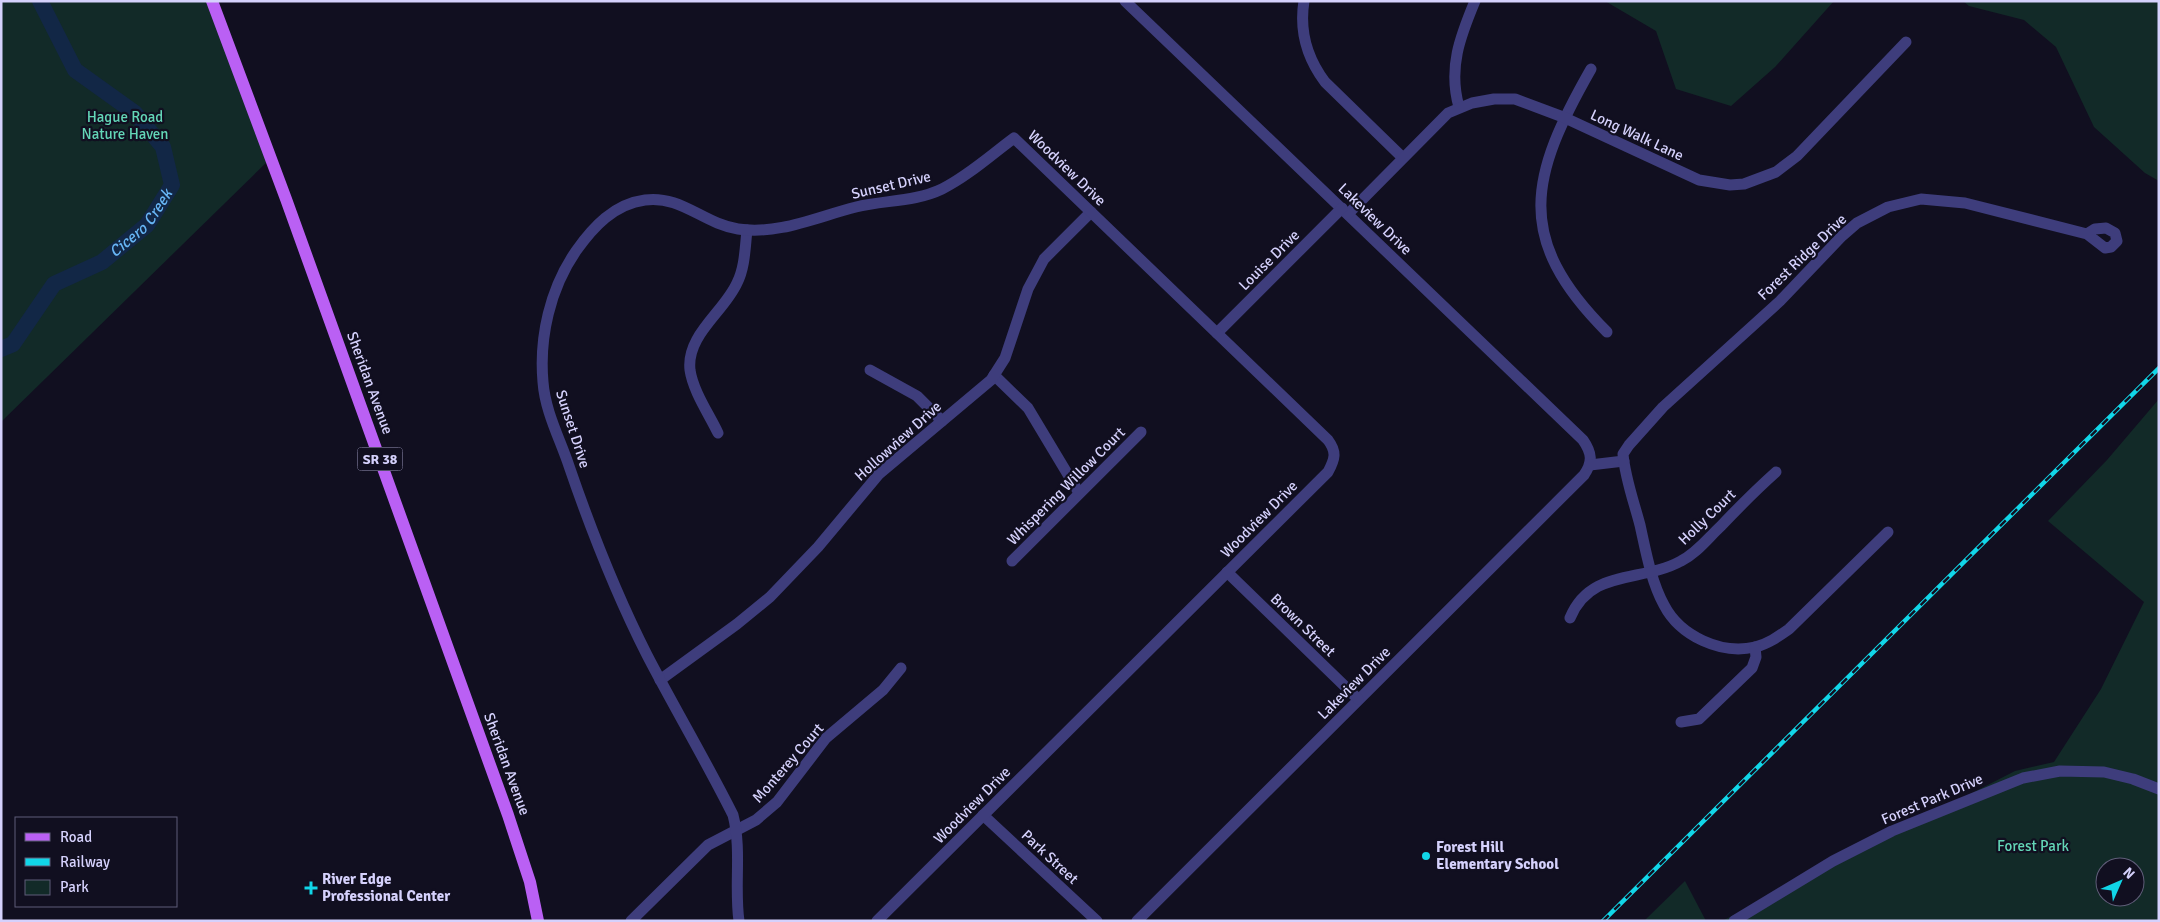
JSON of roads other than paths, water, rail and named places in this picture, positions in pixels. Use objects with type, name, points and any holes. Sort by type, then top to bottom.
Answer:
[{"type":"main road","name":"Sheridan Avenue","points":[[212,1],[293,217],[508,814],[524,860],[538,921]]},
{"type":"street","name":"Lakeview Drive","points":[[1125,1],[1583,440],[1591,456],[1590,465],[1584,475],[1137,921]]},
{"type":"street","points":[[1304,1],[1302,32],[1305,46],[1316,71],[1402,157]]},
{"type":"street","points":[[1459,106],[1454,84],[1455,54],[1475,1]]},
{"type":"street","name":"Long Walk Lane","points":[[1345,211],[1438,121],[1459,106],[1508,98],[1563,117],[1699,180],[1730,185],[1744,184],[1776,172],[1793,160],[1906,42]]},
{"type":"street","points":[[1590,69],[1563,117],[1546,161],[1542,183],[1543,229],[1549,253],[1560,276],[1571,293],[1607,332]]},
{"type":"street","name":"Woodview Drive","points":[[877,921],[1328,472],[1334,460],[1335,454],[1328,440],[1014,138]]},
{"type":"street","name":"Sunset Drive","points":[[739,921],[736,830],[726,802],[660,680],[608,570],[549,411],[543,381],[548,314],[562,273],[578,249],[600,222],[611,213],[630,203],[646,200],[669,201],[688,207],[722,226],[747,230],[786,228],[856,207],[925,195],[942,189],[964,176],[1014,138]]},
{"type":"street","name":"Forest Ridge Drive","points":[[1624,461],[1623,454],[1629,445],[1694,378],[1780,300],[1848,230],[1888,207],[1921,199],[1951,200],[2087,234]]},
{"type":"street","name":"Louise Drive","points":[[1217,333],[1345,211]]},
{"type":"street","name":"Hollowview Drive","points":[[660,680],[737,624],[770,597],[818,547],[879,474],[994,375],[1009,347],[1028,289],[1044,259],[1091,212]]},
{"type":"street","points":[[718,433],[692,378],[690,360],[698,337],[729,299],[742,272],[747,230]]},
{"type":"street","points":[[870,370],[916,396],[942,421]]},
{"type":"street","points":[[994,375],[1028,408],[1079,493]]},
{"type":"street","name":"Whispering Willow Court","points":[[1012,560],[1141,432]]},
{"type":"street","points":[[1590,465],[1624,461],[1651,571],[1665,608],[1680,626],[1696,637],[1712,644],[1728,647],[1755,646],[1789,630],[1888,532]]},
{"type":"street","name":"Holly Court","points":[[1570,618],[1575,606],[1589,590],[1612,580],[1668,567],[1691,554],[1776,472]]},
{"type":"street","name":"Brown Street","points":[[1227,572],[1358,699]]},
{"type":"street","points":[[1681,722],[1699,719],[1752,668],[1756,657],[1755,646]]},
{"type":"street","name":"Monterey Court","points":[[631,921],[708,845],[756,820],[777,802],[826,738],[883,690],[901,668]]},
{"type":"street","name":"Forest Park Drive","points":[[1734,921],[1833,861],[1876,839],[1932,813],[2023,778],[2060,772],[2104,772],[2133,779],[2159,789]]},
{"type":"street","name":"Park Street","points":[[983,816],[1097,921]]},
{"type":"waterway","name":"Cicero Creek","points":[[1,349],[13,344],[54,284],[102,262],[147,225],[172,185],[163,147],[135,113],[75,70],[40,1]]},
{"type":"railway","points":[[1603,921],[2159,368]]},
{"type":"place","name":"Forest Hill Elementary School","points":[[1426,856]]},
{"type":"place","name":"River Edge Professional Center","points":[[311,888]]},
{"type":"park label","name":"Hague Road Nature Haven","points":[[125,126]]},
{"type":"park label","name":"Forest Park","points":[[2033,846]]}]
